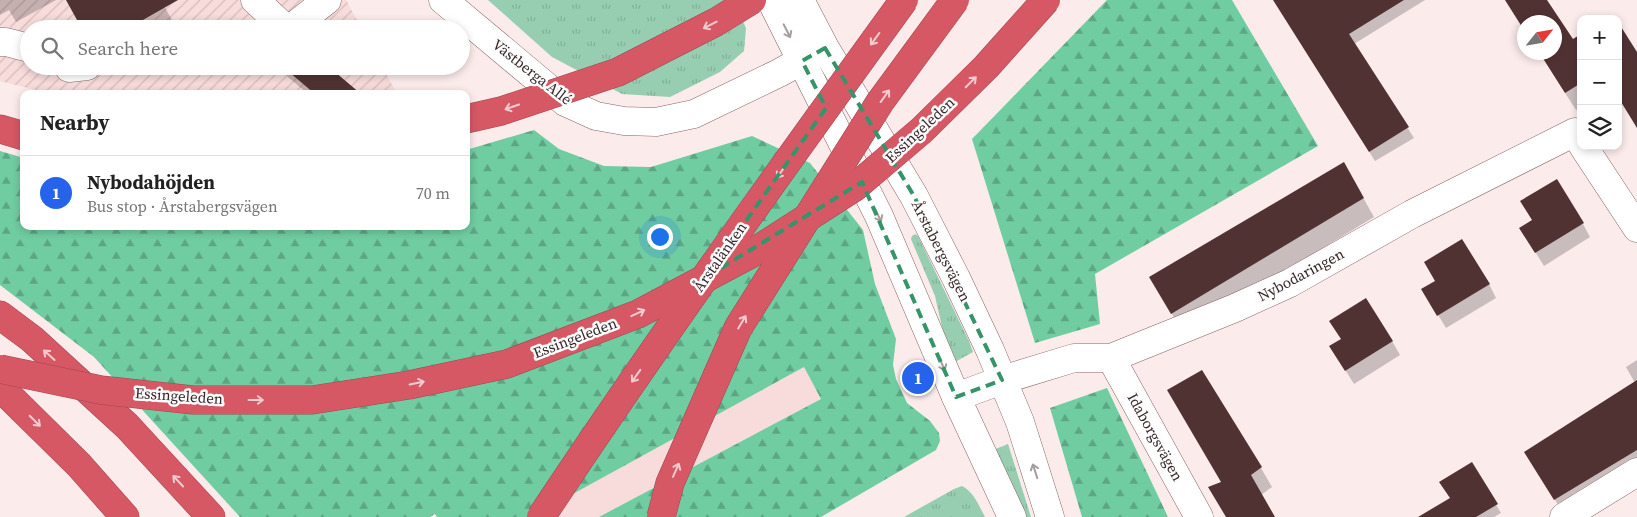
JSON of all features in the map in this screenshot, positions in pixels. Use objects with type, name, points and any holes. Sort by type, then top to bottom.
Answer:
[{"type":"highway","points":[[470,118],[501,111],[618,72],[716,22],[752,0]]},
{"type":"highway","name":"Årstalänken","points":[[541,517],[604,422],[904,0]]},
{"type":"highway","points":[[661,517],[670,483],[738,328],[880,102],[955,0]]},
{"type":"highway","name":"Essingeleden","points":[[0,369],[21,375],[101,390],[193,400],[312,400],[409,385],[507,364],[638,314],[749,255],[855,187],[922,130],[986,67],[1046,0]]},
{"type":"highway","points":[[0,129],[20,135]]},
{"type":"highway","points":[[0,315],[32,339],[127,426],[211,517]]},
{"type":"highway","points":[[0,387],[79,465],[125,517]]},
{"type":"street","points":[[255,0],[278,20]]},
{"type":"street","points":[[300,20],[327,0]]},
{"type":"street","name":"Västberga Allé","points":[[443,0],[467,20]]},
{"type":"street","name":"Årstabergsvägen","points":[[771,0],[814,54],[914,196],[956,278],[1020,422],[1050,517]]},
{"type":"street","name":"Årstabergsvägen","points":[[800,0],[814,54],[879,216],[956,397],[1012,517]]},
{"type":"street","name":"Västberga Allé","points":[[470,23],[565,102],[596,116],[624,121],[656,122],[694,114],[814,54]]},
{"type":"street","points":[[0,42],[20,46]]},
{"type":"street","name":"Nybodaringen","points":[[956,397],[1002,380],[1074,358],[1111,358],[1203,322],[1290,282],[1412,214],[1575,132],[1577,135]]},
{"type":"street","points":[[1586,150],[1637,228]]},
{"type":"street","name":"Idaborgsvägen","points":[[1111,358],[1199,517]]},
{"type":"street","points":[[1564,517],[1637,472]]},
{"type":"highlighted area","points":[[825,48],[914,196],[1002,380],[956,397],[862,182],[706,277],[826,108],[802,61]]},
{"type":"shaded area","points":[[0,0],[346,0],[357,20],[20,20],[20,75],[387,75],[395,90],[36,90],[0,81]]},
{"type":"shaded area","points":[[804,367],[821,399],[599,517],[531,517]]},
{"type":"green space","points":[[488,0],[733,0],[746,28],[744,51],[720,72],[670,97],[622,94],[552,57]]},
{"type":"green space","points":[[1107,0],[1232,0],[1318,146],[1095,274],[1100,324],[1035,343],[972,139]]},
{"type":"green space","points":[[534,130],[559,149],[604,166],[651,167],[752,136],[810,163],[863,230],[875,284],[896,339],[893,365],[896,379],[907,403],[930,421],[939,433],[940,441],[936,450],[821,517],[599,517],[821,399],[804,367],[531,517],[437,517],[435,514],[430,517],[240,517],[94,357],[0,285],[0,151],[20,157],[20,230],[470,230],[470,149]]},
{"type":"green space","points":[[915,234],[918,236],[973,352],[955,362],[944,336],[935,296],[911,239]]},
{"type":"green space","points":[[1107,388],[1168,517],[1082,517],[1050,408]]},
{"type":"green space","points":[[1008,444],[1031,517],[1022,517],[993,450]]},
{"type":"green space","points":[[962,486],[973,496],[985,517],[904,517],[954,489]]},
{"type":"building","points":[[66,0],[178,0],[143,20],[77,20]]},
{"type":"building","points":[[1273,0],[1404,0],[1349,34],[1409,127],[1369,152]]},
{"type":"building","points":[[1505,0],[1547,0],[1557,15],[1517,15],[1517,19]]},
{"type":"building","points":[[1562,22],[1573,39],[1577,36],[1577,86],[1565,93],[1544,60],[1562,60]]},
{"type":"building","points":[[1622,28],[1637,52],[1637,128],[1622,104]]},
{"type":"building","points":[[293,75],[339,75],[356,90],[310,90]]},
{"type":"building","points":[[1344,162],[1364,198],[1171,314],[1149,277]]},
{"type":"building","points":[[1557,179],[1584,223],[1535,253],[1519,228],[1532,220],[1520,201]]},
{"type":"building","points":[[1462,239],[1490,284],[1437,316],[1421,289],[1435,281],[1424,262]]},
{"type":"building","points":[[1366,298],[1393,341],[1345,371],[1329,346],[1341,339],[1329,321]]},
{"type":"building","points":[[1202,370],[1262,467],[1251,475],[1275,517],[1226,517],[1208,487],[1221,482],[1167,390]]},
{"type":"building","points":[[1637,380],[1637,450],[1554,500],[1524,452]]},
{"type":"building","points":[[1472,462],[1498,504],[1476,517],[1418,517],[1450,498],[1439,482]]},
{"type":"place","name":"Nybodahöjden","points":[[918,378]]}]
